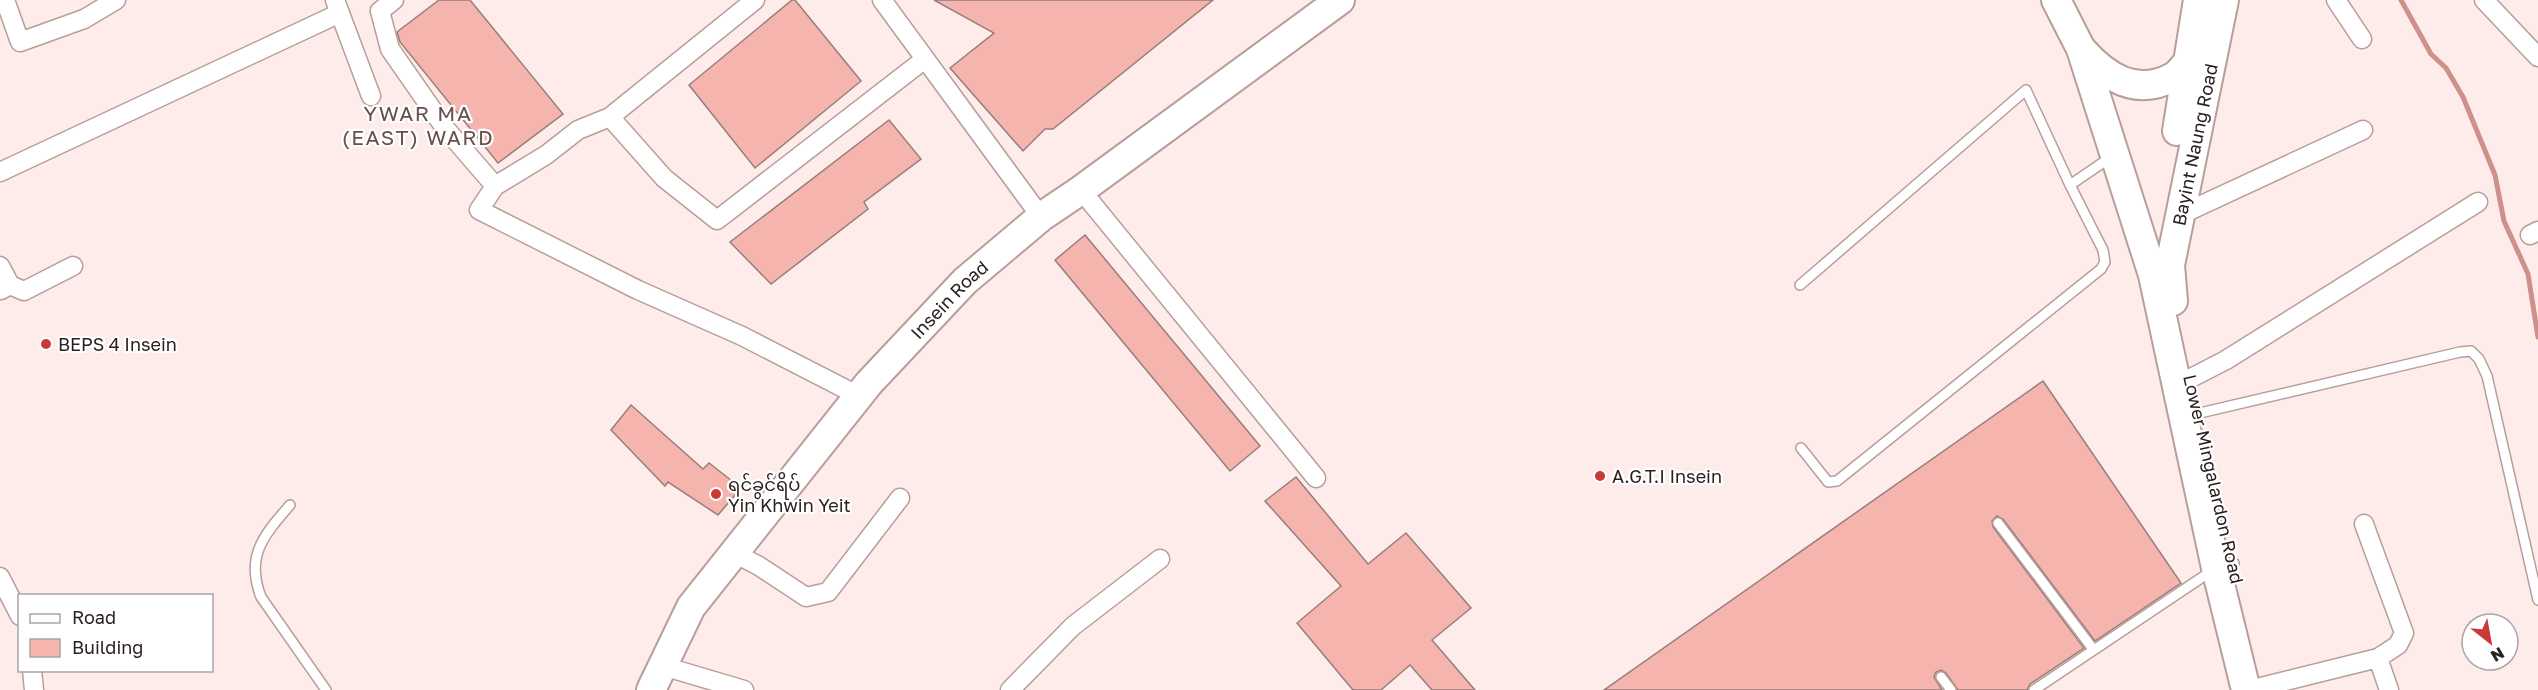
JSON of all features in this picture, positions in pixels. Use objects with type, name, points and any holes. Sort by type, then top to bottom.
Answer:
[{"type":"main road","name":"Insein Road","points":[[657,678],[691,607],[859,396],[965,281],[1041,217],[1341,0]]},
{"type":"main road","name":"Lower Mingalardon Road","points":[[2056,0],[2081,49],[2114,155],[2162,283],[2189,415],[2255,690]]},
{"type":"main road","name":"Bayint Naung Road","points":[[2162,283],[2198,0]]},
{"type":"main road","name":"Bayint Naung Road","points":[[2162,283],[2170,265],[2224,0]]},
{"type":"main road","points":[[2081,49],[2095,64],[2120,82],[2136,84],[2154,83],[2174,77],[2189,61]]},
{"type":"street","points":[[5,0],[20,42],[84,19],[116,0]]},
{"type":"street","points":[[394,0],[380,11],[390,49],[446,128],[495,186]]},
{"type":"street","points":[[755,0],[731,7],[610,117],[578,130],[546,155],[495,186],[479,210],[638,290],[742,336],[859,396]]},
{"type":"street","points":[[882,0],[1041,217]]},
{"type":"street","points":[[2336,0],[2362,39]]},
{"type":"street","points":[[2484,0],[2538,57]]},
{"type":"street","points":[[0,172],[338,7],[371,96]]},
{"type":"street","points":[[610,117],[664,178],[717,220],[925,59]]},
{"type":"street","points":[[2180,215],[2363,130]]},
{"type":"street","points":[[1081,190],[1316,478]]},
{"type":"street","points":[[2182,380],[2226,360],[2478,202]]},
{"type":"street","points":[[0,266],[5,288],[24,291],[73,266]]},
{"type":"street","points":[[734,553],[759,566],[806,597],[828,592],[900,498]]},
{"type":"street","points":[[2255,690],[2378,658],[2398,645],[2404,633],[2364,524]]},
{"type":"street","points":[[1010,690],[1073,626],[1160,559]]},
{"type":"street","points":[[0,577],[18,612]]},
{"type":"street","points":[[2378,658],[2390,690]]},
{"type":"street","points":[[32,672],[34,690]]},
{"type":"street","points":[[657,678],[744,690]]},
{"type":"lane","points":[[1800,285],[2026,90],[2103,250],[2104,262],[2101,269],[1837,481],[1828,482],[1801,448]]},
{"type":"lane","points":[[2070,184],[2114,155]]},
{"type":"lane","points":[[2189,415],[2471,351],[2479,359],[2487,376],[2538,600]]},
{"type":"lane","points":[[290,505],[263,536],[254,562],[256,584],[261,597],[326,690]]},
{"type":"lane","points":[[1998,523],[2093,649]]},
{"type":"lane","points":[[2034,690],[2093,649],[2225,565]]},
{"type":"lane","points":[[1941,677],[1951,690]]},
{"type":"building","points":[[439,0],[470,0],[563,114],[498,163],[400,42],[397,32]]},
{"type":"building","points":[[792,0],[795,0],[861,81],[755,168],[689,85]]},
{"type":"building","points":[[934,0],[1213,0],[1053,129],[1045,129],[1023,151],[950,68],[994,33]]},
{"type":"building","points":[[889,120],[921,159],[864,202],[868,209],[771,284],[730,242]]},
{"type":"building","points":[[1085,235],[1260,446],[1230,471],[1055,260]]},
{"type":"building","points":[[2043,381],[2181,583],[2095,641],[2003,519],[1997,516],[1992,521],[1993,527],[2084,648],[2030,684],[2027,690],[1958,690],[1946,673],[1941,670],[1936,672],[1934,677],[1942,690],[1604,690]]},
{"type":"building","points":[[631,405],[703,469],[709,463],[741,488],[718,515],[668,482],[665,486],[611,430]]},
{"type":"building","points":[[1296,477],[1368,564],[1406,533],[1471,608],[1432,640],[1475,690],[1432,690],[1410,665],[1381,690],[1353,690],[1297,623],[1341,586],[1265,501]]},
{"type":"waterway","points":[[2401,0],[2431,54],[2446,68],[2463,97],[2495,175],[2504,221],[2528,274],[2538,337]]},
{"type":"place","name":"BEPS 4 Insein","points":[[46,344]]},
{"type":"place","name":"A.G.T.I Insein","points":[[1600,476]]},
{"type":"place","name":"ရင်ခွင်ရိပ် Yin Khwin Yeit","points":[[716,494]]},
{"type":"district","name":"YWAR MA (EAST) WARD","points":[[418,125]]}]
